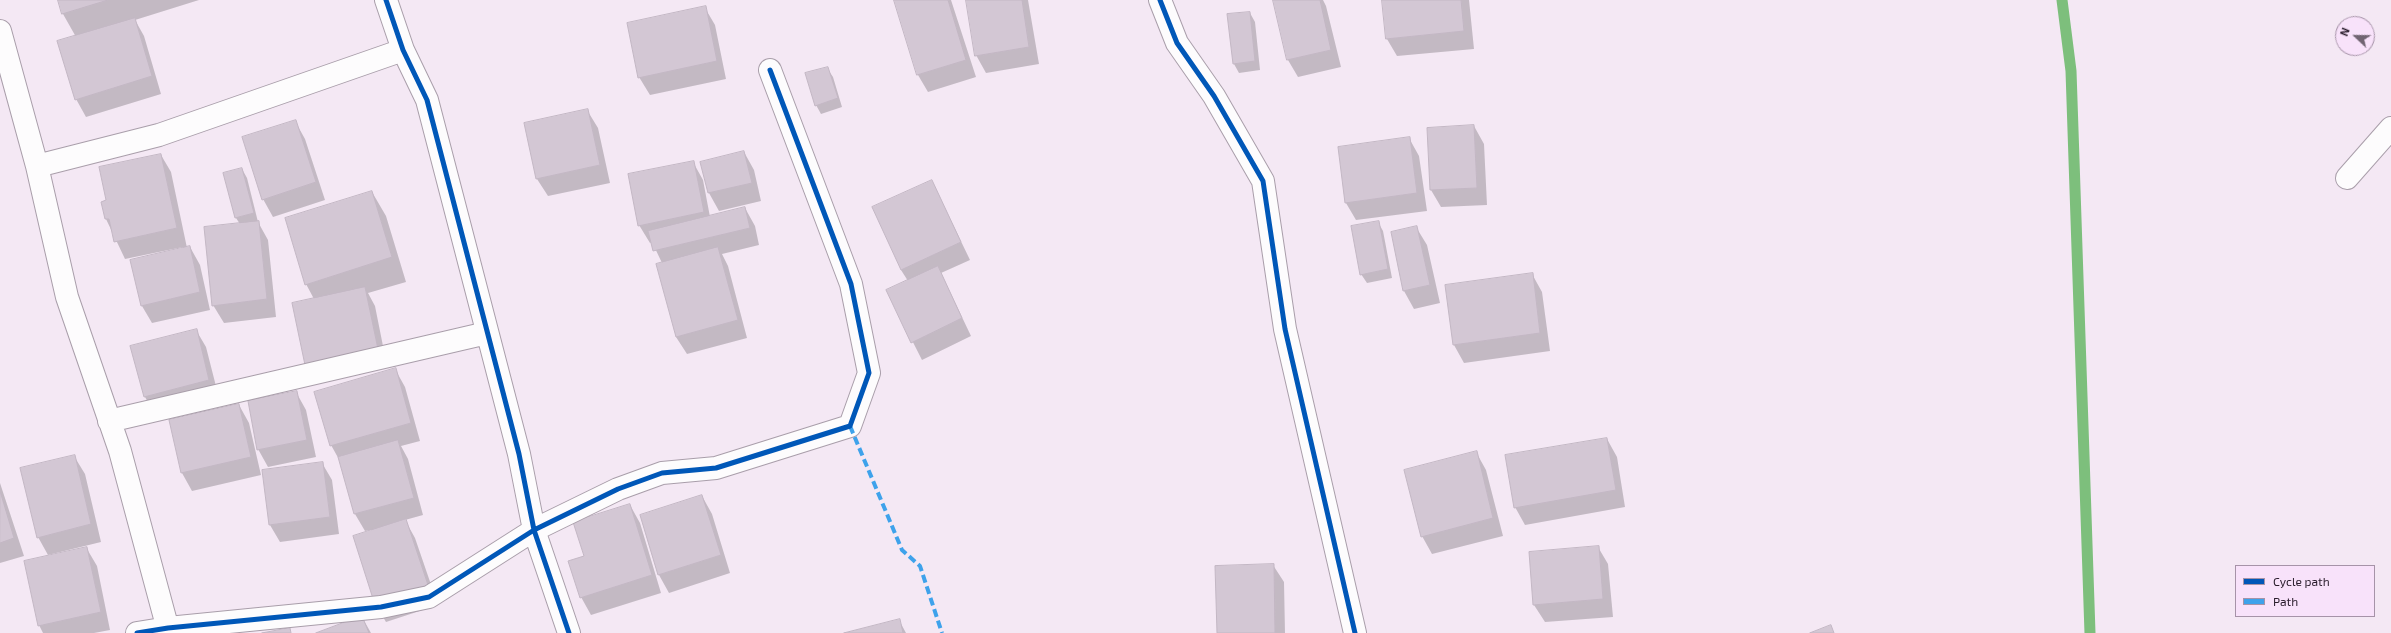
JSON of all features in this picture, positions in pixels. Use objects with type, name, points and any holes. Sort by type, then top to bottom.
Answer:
[{"type":"street","points":[[386,0],[402,50],[427,100],[519,454],[534,530],[569,633]]},
{"type":"street","points":[[1160,0],[1177,43],[1214,96],[1263,181],[1285,329],[1355,633]]},
{"type":"street","points":[[0,31],[37,166],[67,297],[120,451],[168,630]]},
{"type":"street","points":[[37,166],[159,135],[402,50]]},
{"type":"street","points":[[137,633],[381,607],[429,597],[534,530],[618,489],[662,473],[716,468],[850,426],[869,373],[851,284],[770,70]]},
{"type":"street","points":[[2347,178],[2391,128]]},
{"type":"street","points":[[109,421],[487,333]]},
{"type":"building","points":[[58,0],[108,0],[62,14]]},
{"type":"building","points":[[894,0],[948,0],[966,60],[917,75]]},
{"type":"building","points":[[966,0],[1022,0],[1029,47],[975,56]]},
{"type":"building","points":[[1273,0],[1320,0],[1331,50],[1287,60]]},
{"type":"building","points":[[1382,0],[1461,0],[1464,31],[1386,39]]},
{"type":"building","points":[[706,6],[717,61],[638,78],[627,23]]},
{"type":"building","points":[[1250,12],[1255,61],[1233,64],[1227,14]]},
{"type":"building","points":[[135,18],[152,76],[75,100],[57,41]]},
{"type":"building","points":[[828,67],[838,98],[815,106],[805,73]]},
{"type":"building","points":[[588,109],[600,165],[536,179],[524,123]]},
{"type":"building","points":[[296,120],[316,182],[262,200],[242,137]]},
{"type":"building","points":[[1474,125],[1477,188],[1430,190],[1427,128]]},
{"type":"building","points":[[1410,137],[1417,193],[1345,203],[1338,147]]},
{"type":"building","points":[[744,151],[752,183],[708,193],[700,162]]},
{"type":"building","points":[[161,154],[177,228],[114,242],[109,219],[105,219],[101,202],[106,200],[99,167]]},
{"type":"building","points":[[694,161],[704,212],[638,226],[628,174]]},
{"type":"building","points":[[242,168],[254,213],[235,218],[223,173]]},
{"type":"building","points":[[932,180],[961,242],[901,270],[872,207]]},
{"type":"building","points":[[372,191],[392,257],[305,285],[285,218]]},
{"type":"building","points":[[745,207],[750,228],[653,251],[648,231]]},
{"type":"building","points":[[259,221],[267,299],[212,306],[204,227]]},
{"type":"building","points":[[1379,221],[1388,269],[1360,275],[1351,226]]},
{"type":"building","points":[[1417,226],[1430,285],[1403,291],[1391,232]]},
{"type":"building","points":[[190,246],[200,292],[141,306],[130,260]]},
{"type":"building","points":[[718,247],[738,320],[676,337],[656,264]]},
{"type":"building","points":[[938,266],[962,318],[911,343],[886,290]]},
{"type":"building","points":[[1533,273],[1540,333],[1453,345],[1445,285]]},
{"type":"building","points":[[365,287],[378,349],[305,365],[292,303]]},
{"type":"building","points":[[197,329],[209,380],[144,397],[130,346]]},
{"type":"building","points":[[396,368],[411,423],[330,446],[314,392]]},
{"type":"building","points":[[297,391],[307,440],[257,450],[248,401]]},
{"type":"building","points":[[239,404],[251,457],[181,473],[169,420]]},
{"type":"building","points":[[1607,438],[1616,490],[1514,508],[1505,455]]},
{"type":"building","points":[[398,440],[414,498],[354,514],[338,457]]},
{"type":"building","points":[[1477,451],[1493,518],[1421,537],[1404,470]]},
{"type":"building","points":[[75,455],[91,524],[37,538],[20,468]]},
{"type":"building","points":[[323,462],[330,517],[269,525],[262,470]]},
{"type":"building","points":[[0,491],[14,538],[0,543]]},
{"type":"building","points":[[702,495],[721,555],[658,575],[640,515]]},
{"type":"building","points":[[630,504],[652,575],[580,598],[568,561],[584,556],[573,522]]},
{"type":"building","points":[[406,519],[429,588],[375,605],[353,536]]},
{"type":"building","points":[[1599,546],[1603,599],[1533,605],[1529,552]]},
{"type":"building","points":[[87,547],[101,612],[38,626],[24,561]]},
{"type":"building","points":[[1274,564],[1275,633],[1217,633],[1215,566]]},
{"type":"building","points":[[362,616],[369,633],[316,633]]},
{"type":"building","points":[[900,619],[903,633],[844,633]]},
{"type":"building","points":[[1831,625],[1834,633],[1810,633]]},
{"type":"building","points":[[290,628],[291,633],[262,633]]},
{"type":"waterway","points":[[2062,0],[2071,71],[2090,633]]},
{"type":"marked path","points":[[850,426],[902,550],[920,566],[942,633]]},
{"type":"cycle path","points":[[386,0],[403,50],[427,100],[519,454],[534,530],[569,633]]},
{"type":"cycle path","points":[[1160,0],[1177,43],[1214,96],[1263,181],[1285,329],[1355,633]]},
{"type":"cycle path","points":[[137,633],[168,628],[381,607],[429,597],[534,530],[618,489],[662,473],[716,468],[850,426],[869,373],[851,284],[770,70]]}]
